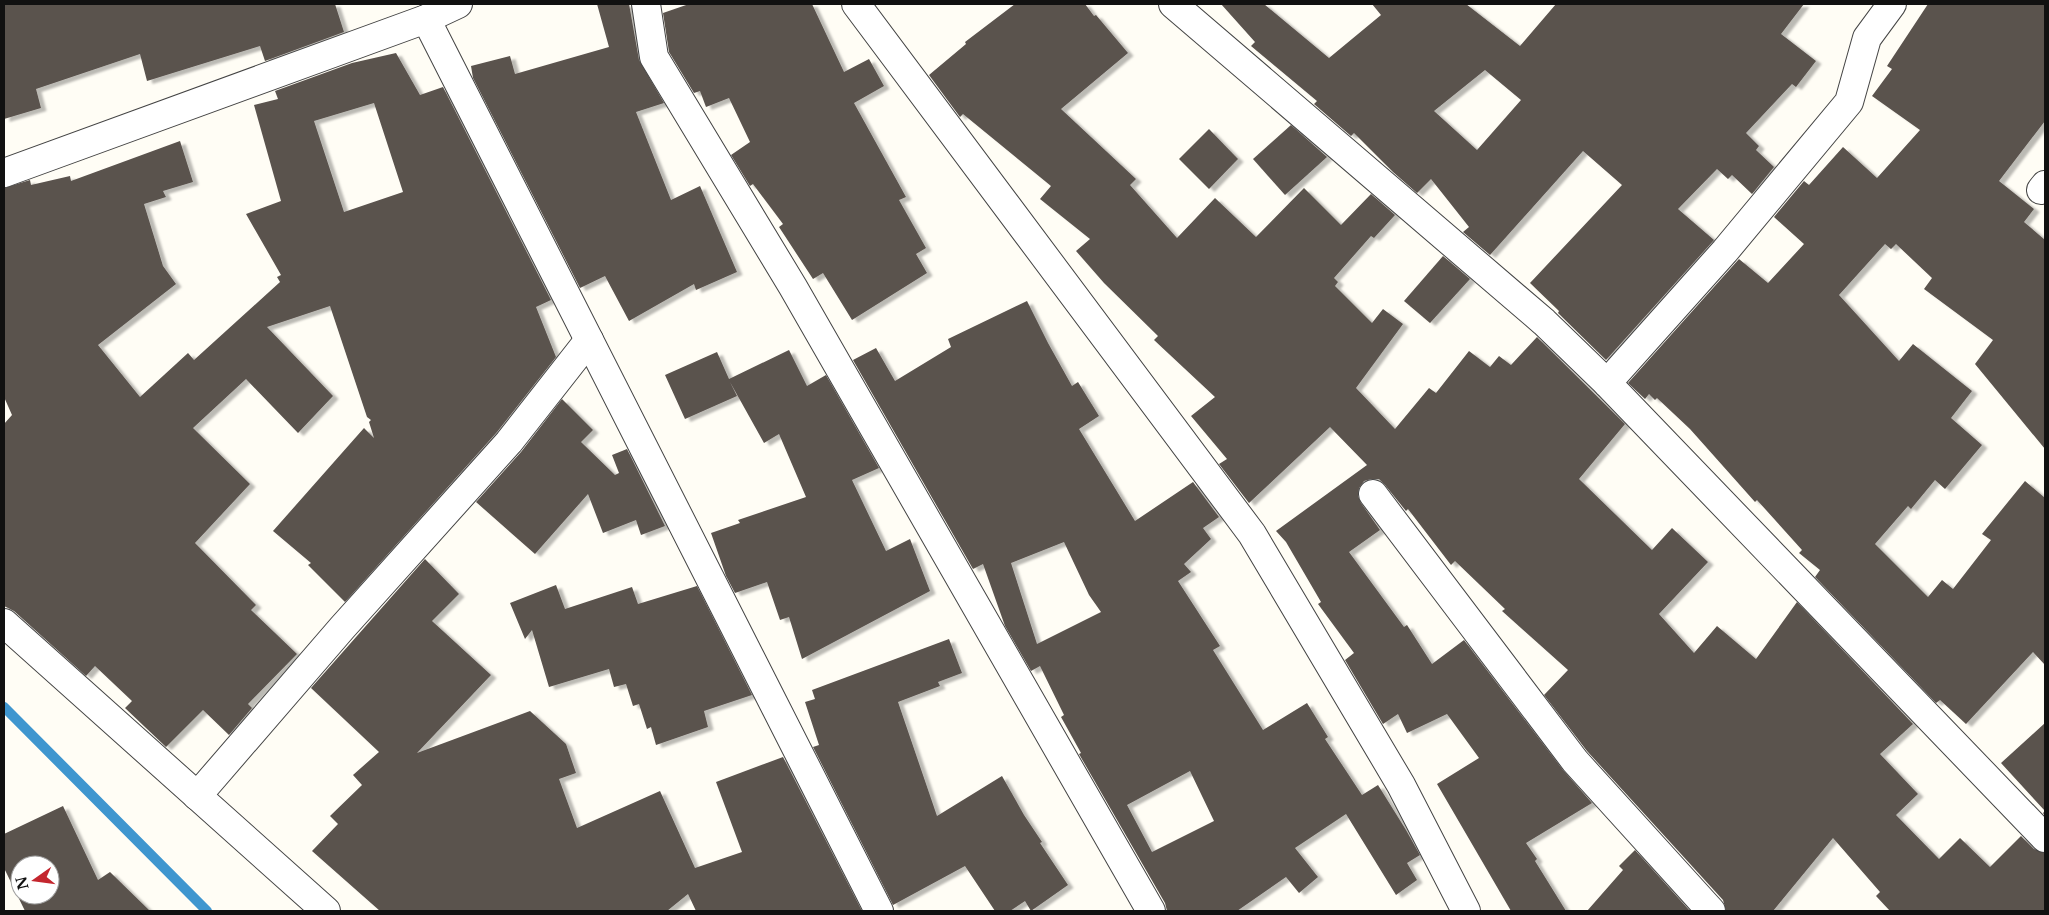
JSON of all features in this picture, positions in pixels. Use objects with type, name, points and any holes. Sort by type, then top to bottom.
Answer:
[{"type":"street","points":[[4,173],[426,19],[458,4]]},
{"type":"street","points":[[646,4],[654,57],[793,287],[1151,911]]},
{"type":"street","points":[[856,4],[1252,534],[1401,785],[1466,911]]},
{"type":"street","points":[[1173,4],[1544,322],[1607,383],[2045,838]]},
{"type":"street","points":[[1607,383],[1725,251],[1849,102],[1867,38],[1892,4]]},
{"type":"street","points":[[426,19],[879,911]]},
{"type":"street","points":[[197,796],[342,628],[509,442],[589,340]]},
{"type":"street","points":[[1373,494],[1575,761],[1711,911]]},
{"type":"street","points":[[4,623],[326,911]]},
{"type":"building","points":[[4,4],[335,4],[344,32],[265,61],[260,46],[147,81],[140,54],[36,89],[41,108],[4,119]]},
{"type":"building","points":[[597,4],[629,4],[639,60],[664,103],[636,112],[671,200],[700,186],[737,272],[696,290],[694,284],[629,321],[605,276],[580,288],[473,78],[471,66],[510,56],[515,74],[609,47]]},
{"type":"building","points":[[689,4],[812,4],[844,72],[869,59],[884,86],[854,103],[906,197],[899,200],[926,248],[916,254],[927,273],[852,320],[823,273],[813,279],[779,227],[783,224],[753,184],[750,186],[731,155],[750,142],[729,98],[706,107],[700,91],[694,93],[669,52],[663,13]]},
{"type":"building","points":[[1015,4],[1085,4],[1128,53],[1061,109],[1136,179],[1130,185],[1177,238],[1215,198],[1256,237],[1304,188],[1341,225],[1371,194],[1395,215],[1374,238],[1371,236],[1334,278],[1338,282],[1335,286],[1372,323],[1383,309],[1403,324],[1356,388],[1395,429],[1429,388],[1436,393],[1469,351],[1490,367],[1499,356],[1511,365],[1537,337],[1625,424],[1579,479],[1652,550],[1672,528],[1708,562],[1659,614],[1694,653],[1717,626],[1756,659],[1797,602],[1913,724],[1880,754],[1918,794],[1896,815],[1939,859],[1960,838],[1990,867],[2021,836],[2034,849],[2045,853],[2045,911],[1890,911],[1876,896],[1880,892],[1833,838],[1773,911],[1726,911],[1723,900],[1587,751],[1544,695],[1568,670],[1502,611],[1505,609],[1455,561],[1451,565],[1408,509],[1406,511],[1379,479],[1364,481],[1359,488],[1358,496],[1380,530],[1349,552],[1404,627],[1407,625],[1432,664],[1464,640],[1563,770],[1592,803],[1526,843],[1566,911],[1511,911],[1437,784],[1479,758],[1447,714],[1407,733],[1398,714],[1383,724],[1345,660],[1354,653],[1318,604],[1321,602],[1286,542],[1276,531],[1367,465],[1330,427],[1249,503],[1219,464],[1227,459],[1191,416],[1215,397],[1154,340],[1158,336],[1104,283],[1076,251],[1090,239],[1040,199],[1051,186],[963,114],[960,117],[929,75],[966,44],[965,42]]},
{"type":"building","points":[[1221,4],[1264,4],[1329,58],[1381,15],[1372,4],[1466,4],[1520,46],[1556,4],[1804,4],[1781,34],[1816,61],[1796,87],[1792,84],[1746,133],[1759,146],[1756,150],[1774,167],[1752,194],[1732,175],[1728,179],[1717,169],[1678,209],[1714,240],[1606,360],[1530,283],[1622,185],[1583,151],[1490,255],[1463,232],[1469,227],[1431,179],[1417,193],[1354,133],[1351,136],[1314,104],[1317,101],[1251,46],[1255,42]],"holes":[[[1485,70],[1521,100],[1477,150],[1434,111]]]},
{"type":"building","points":[[1928,4],[2045,4],[2045,121],[1999,181],[2034,209],[2024,222],[2045,240],[2045,449],[1975,364],[1993,340],[1924,289],[1932,278],[1896,244],[1891,249],[1885,244],[1839,295],[1899,361],[1913,344],[1972,391],[1951,418],[1982,445],[1945,489],[1935,480],[1911,509],[1908,506],[1875,544],[1928,597],[1942,580],[1953,589],[1991,540],[1982,534],[2025,481],[2045,498],[2045,665],[2033,652],[1966,724],[1940,700],[1936,703],[1815,577],[1820,570],[1799,553],[1802,550],[1757,500],[1755,502],[1690,429],[1657,398],[1655,400],[1649,394],[1645,399],[1628,383],[1739,259],[1768,283],[1804,244],[1774,217],[1804,181],[1809,185],[1843,147],[1877,178],[1920,130],[1872,96],[1892,69],[1887,66]]},
{"type":"building","points":[[396,53],[420,95],[443,87],[551,300],[536,307],[556,357],[497,432],[345,602],[308,565],[311,563],[273,531],[364,428],[374,438],[369,422],[371,420],[367,417],[330,306],[267,327],[333,396],[298,433],[246,379],[193,428],[250,484],[195,543],[256,605],[251,610],[297,654],[248,704],[252,708],[229,735],[203,710],[166,747],[125,708],[132,701],[95,666],[86,676],[14,611],[4,606],[4,424],[12,415],[4,397],[4,188],[30,180],[31,185],[70,176],[71,181],[180,141],[193,182],[163,191],[166,197],[144,204],[163,266],[176,284],[98,345],[140,397],[188,353],[194,360],[280,282],[277,277],[281,275],[246,214],[281,201],[254,105],[278,99],[275,91],[352,63]],"holes":[[[374,103],[403,192],[344,212],[314,121]]]},
{"type":"building","points":[[1291,125],[1327,157],[1285,195],[1253,159]]},
{"type":"building","points":[[1209,129],[1238,159],[1209,189],[1179,159]]},
{"type":"building","points":[[1443,256],[1470,279],[1430,323],[1404,301]]},
{"type":"building","points":[[1027,301],[1072,386],[1078,382],[1099,416],[1079,429],[1135,521],[1193,482],[1219,517],[1203,528],[1211,539],[1184,564],[1191,572],[1178,581],[1220,646],[1213,650],[1263,730],[1307,703],[1328,737],[1325,739],[1362,795],[1378,785],[1406,830],[1420,855],[1407,863],[1417,880],[1396,895],[1346,814],[1295,848],[1318,877],[1299,893],[1286,877],[1237,911],[1167,911],[1165,903],[1079,754],[1081,753],[1061,717],[1064,715],[1040,666],[1031,671],[1005,626],[983,564],[973,569],[853,360],[876,348],[895,381],[951,347],[948,339]],"holes":[[[1064,542],[1089,595],[1101,612],[1037,644],[1011,563]],[[1190,771],[1214,821],[1152,852],[1127,805]]]},
{"type":"building","points":[[789,350],[807,386],[826,375],[879,468],[852,480],[886,551],[910,539],[930,591],[802,659],[789,617],[780,620],[767,582],[735,593],[726,576],[711,533],[740,523],[738,520],[806,497],[779,434],[764,443],[730,382],[737,396],[685,419],[665,375],[717,352],[729,379]]},
{"type":"building","points":[[562,399],[593,430],[581,442],[615,475],[619,473],[612,455],[627,449],[665,526],[641,535],[636,520],[603,533],[588,494],[535,554],[476,502],[521,452]]},
{"type":"building","points":[[425,559],[459,594],[432,621],[491,675],[417,753],[530,711],[566,744],[576,773],[559,779],[577,828],[660,791],[695,868],[742,852],[716,782],[783,757],[862,911],[696,911],[688,894],[667,911],[380,911],[312,851],[338,824],[330,816],[362,785],[353,775],[379,752],[311,688]]},
{"type":"building","points":[[556,585],[565,609],[632,587],[638,604],[697,586],[752,695],[704,711],[708,727],[656,745],[651,727],[647,729],[639,704],[633,706],[626,684],[614,687],[609,669],[549,687],[532,630],[525,639],[510,603]]},
{"type":"building","points":[[949,639],[962,673],[938,682],[940,686],[898,702],[937,816],[1002,776],[1042,842],[1040,843],[1068,885],[1031,911],[1025,901],[1010,911],[995,911],[965,866],[893,905],[813,747],[819,745],[805,702],[815,699],[812,690]]},
{"type":"building","points":[[2045,723],[2045,811],[2001,763]]},
{"type":"building","points":[[63,806],[98,880],[110,872],[150,911],[25,911],[22,905],[60,905],[60,855],[10,855],[10,880],[4,868],[4,834]]},
{"type":"building","points":[[1635,850],[1690,911],[1587,911],[1623,870],[1619,866]]},
{"type":"waterway","points":[[4,707],[207,911]]}]
